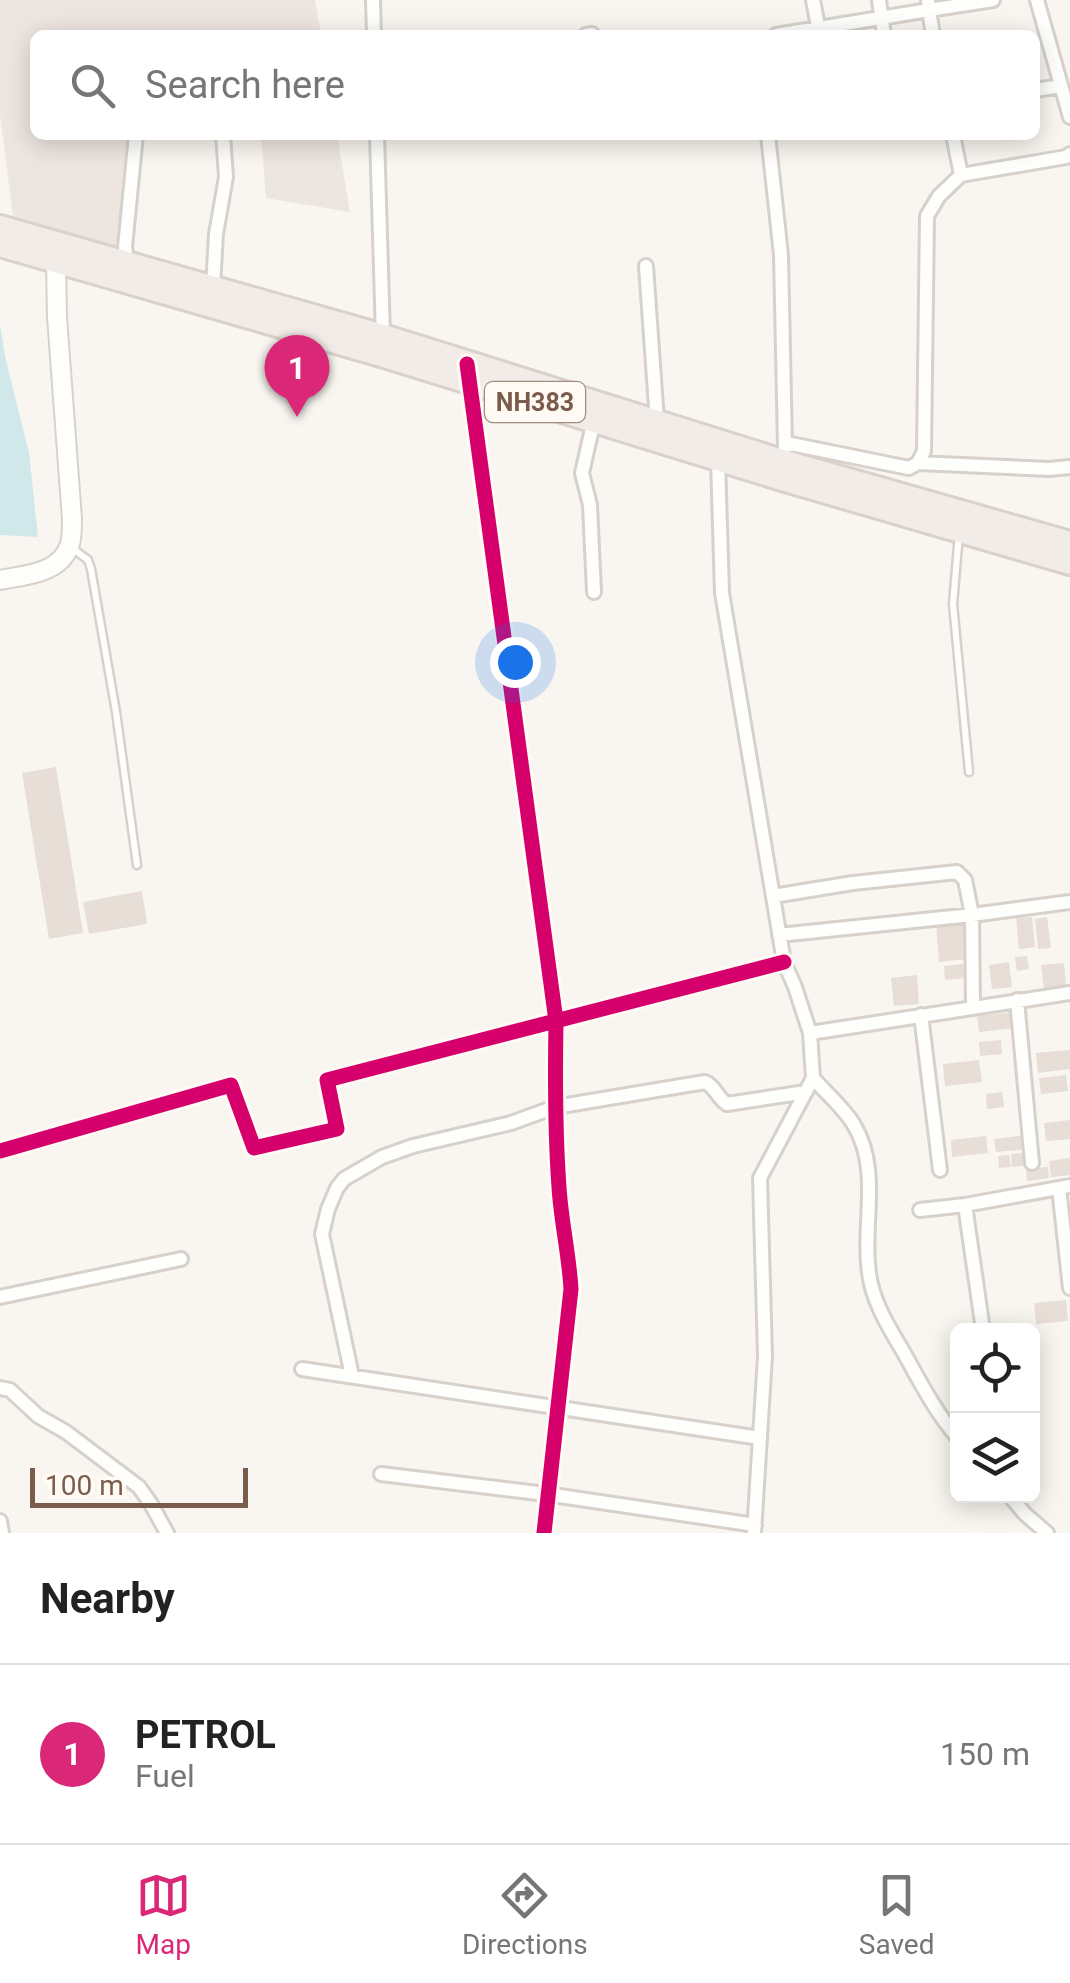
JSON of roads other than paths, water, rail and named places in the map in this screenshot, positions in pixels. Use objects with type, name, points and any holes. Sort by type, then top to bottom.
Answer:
[{"type":"highway","name":"NH383","points":[[0,227],[384,336],[468,373],[594,420],[718,459],[783,461],[959,532],[1070,562]]},
{"type":"highway","name":"NH383","points":[[0,245],[250,317],[657,421],[1070,542]]},
{"type":"main road","points":[[0,580],[54,567],[69,546],[72,519],[56,262]]},
{"type":"street","points":[[373,0],[374,30]]},
{"type":"street","points":[[813,0],[818,28]]},
{"type":"street","points":[[879,0],[883,30]]},
{"type":"street","points":[[806,30],[928,5],[993,0]]},
{"type":"street","points":[[1038,0],[1070,117]]},
{"type":"street","points":[[928,5],[932,30]]},
{"type":"street","points":[[1040,89],[1061,86]]},
{"type":"street","points":[[127,262],[136,140]]},
{"type":"street","points":[[214,286],[216,234],[226,177],[223,140]]},
{"type":"street","points":[[378,140],[384,336]]},
{"type":"street","points":[[769,140],[781,255],[783,461],[909,468],[924,451],[928,216],[940,196],[961,175],[1070,154]]},
{"type":"street","points":[[954,140],[961,175]]},
{"type":"street","points":[[646,266],[657,421]]},
{"type":"street","points":[[468,373],[556,1021],[559,1192],[569,1252],[570,1289],[544,1533]]},
{"type":"street","points":[[594,420],[582,474],[590,505],[594,592]]},
{"type":"street","points":[[381,1474],[546,1494],[755,1529],[765,1356],[760,1178],[813,1078],[810,1033],[778,935],[722,593],[718,459]]},
{"type":"street","points":[[918,462],[1070,467]]},
{"type":"street","points":[[772,896],[853,882],[957,872],[966,880],[972,915],[973,1006]]},
{"type":"street","points":[[778,935],[1070,902]]},
{"type":"street","points":[[0,1151],[231,1085],[254,1148],[338,1130],[328,1080],[784,962]]},
{"type":"street","points":[[810,1033],[1070,994]]},
{"type":"street","points":[[1017,1000],[1032,1163]]},
{"type":"street","points":[[921,1015],[940,1170]]},
{"type":"street","points":[[813,1078],[854,1124],[870,1171],[866,1252],[871,1285],[882,1314],[950,1429]]},
{"type":"street","points":[[352,1376],[322,1234],[337,1188],[356,1170],[413,1146],[510,1123],[555,1107],[705,1082],[727,1104],[806,1092]]},
{"type":"street","points":[[920,1210],[1064,1187],[1070,1288]]},
{"type":"street","points":[[965,1205],[983,1323]]},
{"type":"street","points":[[0,1297],[180,1259]]},
{"type":"street","points":[[302,1369],[760,1438]]},
{"type":"street","points":[[0,1388],[10,1390],[38,1416],[138,1486],[166,1533]]},
{"type":"street","points":[[1016,1503],[1046,1533]]},
{"type":"street","points":[[0,1521],[2,1533]]},
{"type":"lane","points":[[959,532],[953,604],[969,772]]},
{"type":"lane","points":[[69,546],[88,560],[91,569],[137,865]]},
{"type":"water","points":[[0,324],[29,453],[38,537],[0,535]]},
{"type":"place","name":"PETROL","points":[[297,417]]}]
